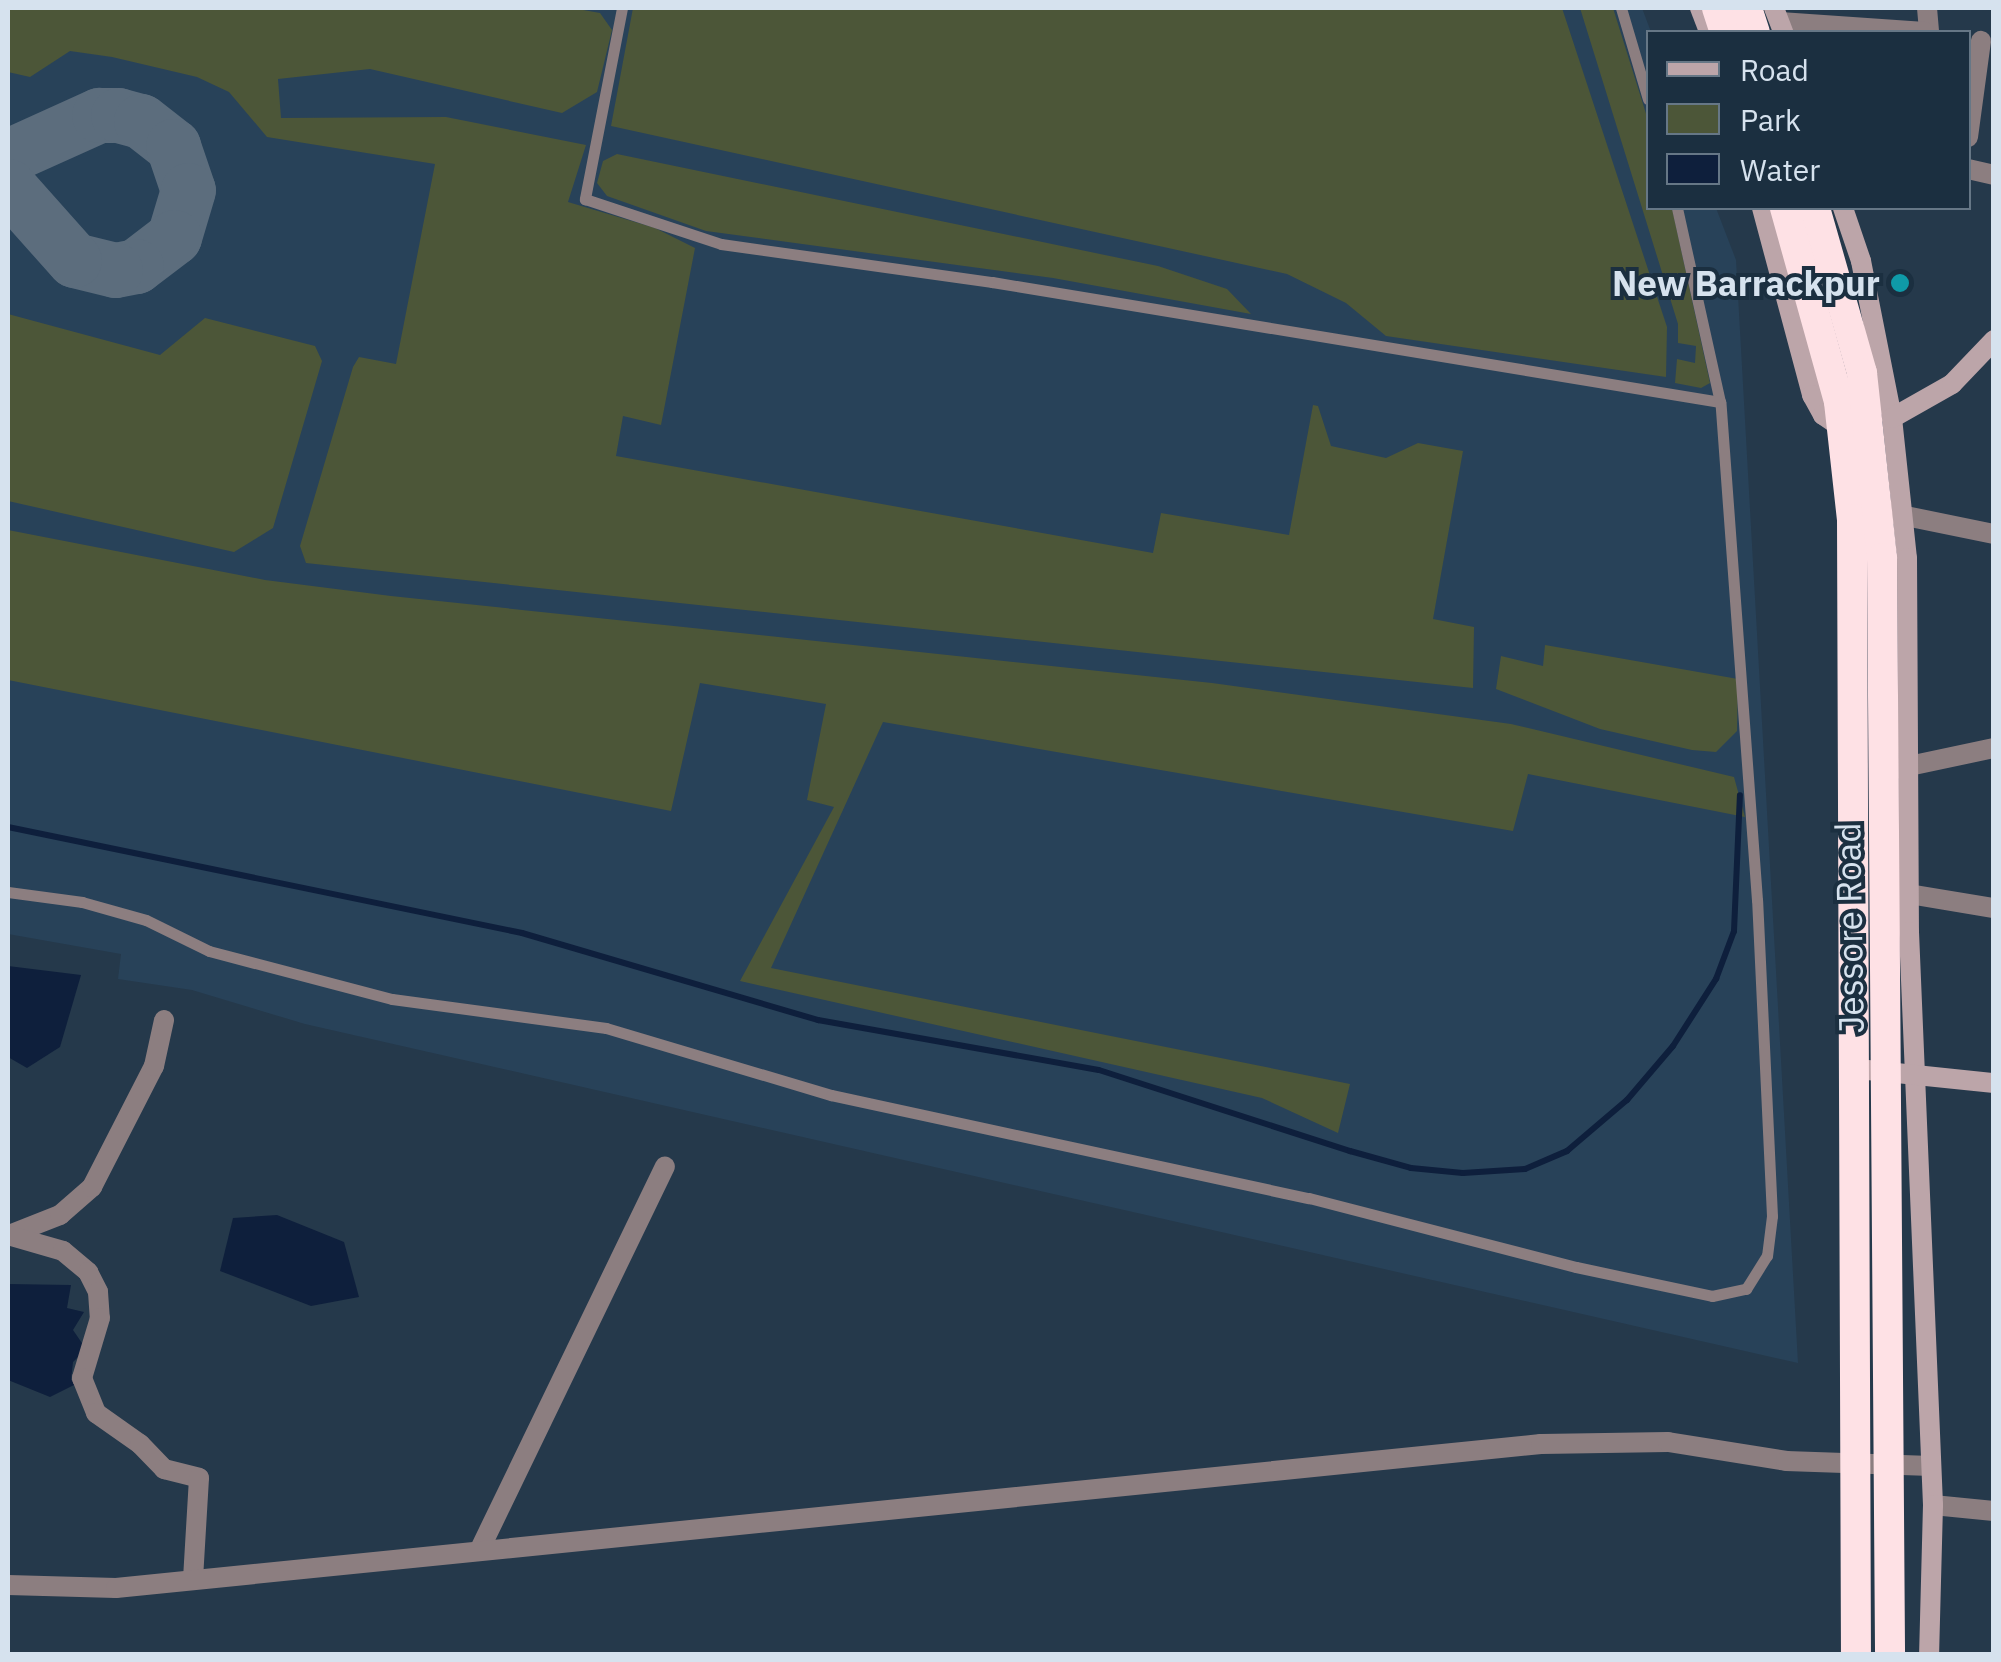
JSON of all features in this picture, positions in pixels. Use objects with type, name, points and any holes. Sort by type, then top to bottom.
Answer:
[{"type":"highway","points":[[1747,8],[1773,24]]},
{"type":"highway","points":[[1786,210],[1811,286],[1842,428],[1887,1071],[1854,1467],[1856,1654]]},
{"type":"highway","name":"Jessore Road","points":[[1817,210],[1854,338],[1891,513],[1896,768],[1887,1071],[1890,1654]]},
{"type":"street","points":[[1773,24],[1888,30]]},
{"type":"street","points":[[1971,115],[1981,42]]},
{"type":"street","points":[[1763,210],[1812,395],[1823,415],[1842,428]]},
{"type":"street","points":[[1844,210],[1861,261],[1892,418],[1891,513],[1994,534]]},
{"type":"street","points":[[1892,418],[1952,384],[1994,340]]},
{"type":"street","points":[[1929,1654],[1933,1506],[1887,1071],[1909,894],[1896,768],[1994,748]]},
{"type":"street","points":[[1909,894],[1994,908]]},
{"type":"street","points":[[9,1235],[60,1215],[92,1187],[154,1066],[164,1020]]},
{"type":"street","points":[[1887,1071],[1994,1083]]},
{"type":"street","points":[[479,1552],[665,1167]]},
{"type":"street","points":[[9,1235],[63,1251],[93,1282],[100,1318],[82,1378],[96,1413],[140,1444],[164,1470],[199,1478],[193,1579]]},
{"type":"street","points":[[8,1585],[116,1588],[1540,1444],[1668,1442],[1854,1467],[1930,1466]]},
{"type":"street","points":[[1933,1506],[1994,1511]]},
{"type":"lane","points":[[622,8],[584,199],[722,244],[1012,285],[1720,402]]},
{"type":"lane","points":[[1621,8],[1646,93]]},
{"type":"lane","points":[[8,892],[82,902],[146,920],[209,951],[392,999],[606,1028],[832,1095],[1309,1198],[1576,1268],[1712,1296],[1746,1289],[1766,1256],[1772,1216],[1768,1088],[1720,402],[1677,210]]},
{"type":"shaded area","points":[[8,8],[1642,8],[1650,30],[1646,30],[1646,210],[1717,210],[1736,260],[1798,1363],[305,1024],[192,990],[118,979],[121,954],[8,934]]},
{"type":"green space","points":[[8,8],[572,8],[600,13],[612,30],[597,92],[562,113],[370,69],[278,79],[281,118],[446,117],[586,145],[568,202],[655,228],[695,248],[661,425],[623,416],[616,456],[1153,553],[1161,513],[1289,535],[1313,405],[1318,406],[1331,446],[1386,458],[1418,443],[1463,451],[1433,619],[1474,627],[1473,688],[306,563],[300,546],[353,367],[359,357],[396,364],[435,164],[267,137],[229,92],[197,77],[112,57],[70,51],[30,77],[8,72]]},
{"type":"green space","points":[[633,8],[1562,8],[1667,327],[1666,377],[1386,336],[1346,303],[1287,274],[611,126]]},
{"type":"green space","points":[[1580,8],[1613,8],[1646,114],[1646,210],[1672,210],[1710,383],[1701,388],[1675,383],[1677,359],[1695,363],[1696,346],[1678,343],[1678,324]]},
{"type":"green space","points":[[617,154],[1158,266],[1227,289],[1251,314],[1053,278],[706,231],[607,196],[597,183],[603,161]]},
{"type":"green space","points":[[8,314],[160,355],[205,318],[315,346],[322,361],[273,528],[234,552],[8,501]]},
{"type":"green space","points":[[8,530],[265,580],[1212,683],[1511,724],[1734,777],[1745,817],[1528,774],[1513,831],[883,722],[771,968],[1350,1084],[1338,1133],[1262,1098],[740,981],[834,807],[807,800],[826,704],[700,683],[671,811],[8,680]]},
{"type":"green space","points":[[1545,645],[1738,679],[1737,731],[1716,752],[1692,750],[1600,729],[1496,689],[1501,656],[1543,666]]},
{"type":"water","points":[[8,966],[81,975],[60,1047],[27,1068],[8,1057]]},
{"type":"water","points":[[277,1215],[344,1242],[359,1297],[311,1306],[220,1271],[233,1218]]},
{"type":"water","points":[[8,1284],[71,1285],[67,1308],[84,1312],[73,1330],[86,1349],[73,1362],[71,1380],[78,1383],[50,1397],[8,1380]]},
{"type":"waterway","points":[[8,827],[522,933],[818,1020],[1099,1070],[1350,1151],[1411,1168],[1463,1173],[1525,1169],[1567,1151],[1627,1100],[1673,1046],[1716,979],[1734,931],[1740,795]]},
{"type":"taxiway","points":[[8,156],[99,115],[118,115],[141,121],[173,146],[188,190],[174,237],[136,266],[115,270],[74,260],[8,186]]},
{"type":"place","name":"New Barrackpur","points":[[1900,283]]}]
